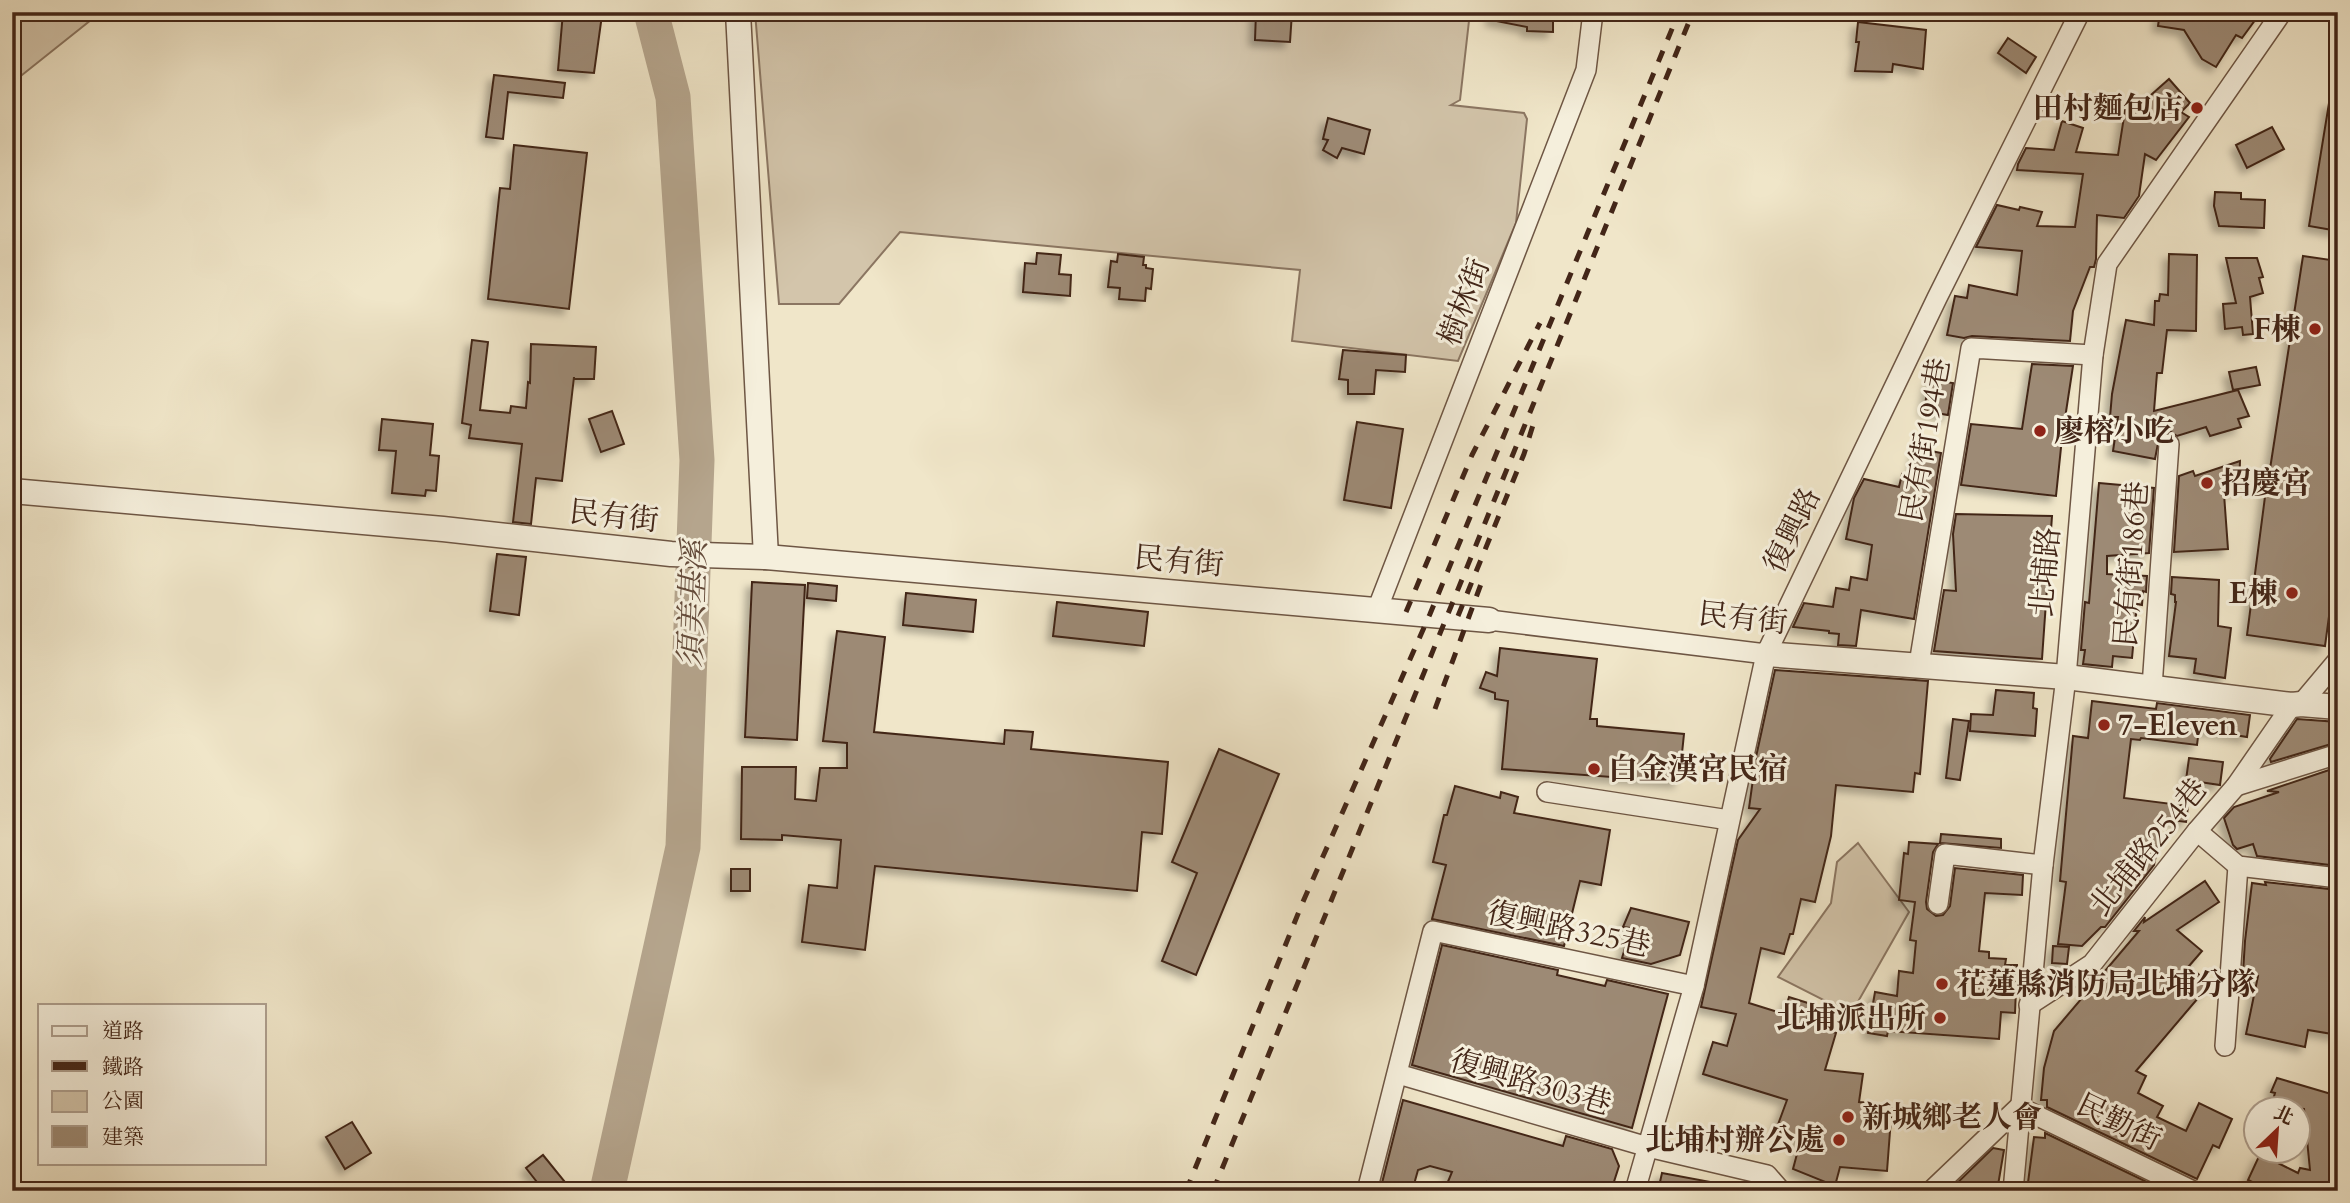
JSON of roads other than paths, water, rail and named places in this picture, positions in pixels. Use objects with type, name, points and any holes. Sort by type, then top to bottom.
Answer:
[{"type":"street","points":[[738,12],[766,557]]},
{"type":"street","name":"樹林街","points":[[1377,610],[1586,70],[1593,12]]},
{"type":"street","name":"復興路","points":[[1635,1191],[1693,986],[1766,654],[1937,298],[2080,12]]},
{"type":"street","name":"北埔路","points":[[2013,1191],[2043,865],[2066,677],[2093,355],[2107,264],[2282,12]]},
{"type":"street","name":"民有街194巷","points":[[1919,664],[1970,348],[2093,355]]},
{"type":"street","name":"民有街186巷","points":[[2152,687],[2169,444]]},
{"type":"street","name":"民有街","points":[[12,491],[443,529],[671,554],[766,557],[1489,620],[1766,654],[2066,677],[2338,708]]},
{"type":"street","name":"北埔路254巷","points":[[2029,1005],[2092,964],[2236,786],[2297,705],[2338,660]]},
{"type":"street","points":[[2236,786],[2338,754]]},
{"type":"street","points":[[1547,792],[1729,820]]},
{"type":"street","points":[[2197,831],[2238,866],[2338,878]]},
{"type":"street","points":[[1938,904],[1945,854],[2043,865]]},
{"type":"street","points":[[2225,1046],[2238,866]]},
{"type":"street","name":"復興路325巷","points":[[1398,1073],[1433,931],[1693,986]]},
{"type":"street","points":[[1367,1191],[1398,1073]]},
{"type":"street","name":"復興路303巷","points":[[1398,1073],[1648,1147],[1767,1175],[1781,1191]]},
{"type":"street","points":[[1931,1191],[2020,1107]]},
{"type":"street","name":"民勤街","points":[[2020,1107],[2193,1191]]},
{"type":"waterway","name":"須美基溪","points":[[607,1191],[683,847],[697,460],[673,97],[651,12]]},
{"type":"railway","points":[[1186,1191],[1302,904],[1430,614],[1679,12]]},
{"type":"railway","points":[[1213,1191],[1693,12]]},
{"type":"railway","points":[[1406,612],[1472,455],[1540,323]]},
{"type":"railway","points":[[1458,616],[1524,454],[1533,425]]},
{"type":"railway","points":[[1435,709],[1481,584]]},
{"type":"place","name":"田村麵包店","points":[[2197,108]]},
{"type":"place","name":"F棟","points":[[2315,329]]},
{"type":"place","name":"廖榕小吃","points":[[2040,431]]},
{"type":"place","name":"招慶宮","points":[[2207,483]]},
{"type":"place","name":"E棟","points":[[2292,593]]},
{"type":"place","name":"7-Eleven","points":[[2104,725]]},
{"type":"place","name":"白金漢宮民宿","points":[[1594,769]]},
{"type":"place","name":"花蓮縣消防局北埔分隊","points":[[1942,984]]},
{"type":"place","name":"北埔派出所","points":[[1940,1018]]},
{"type":"place","name":"新城鄉老人會","points":[[1848,1117]]},
{"type":"place","name":"北埔村辦公處","points":[[1839,1140]]}]
